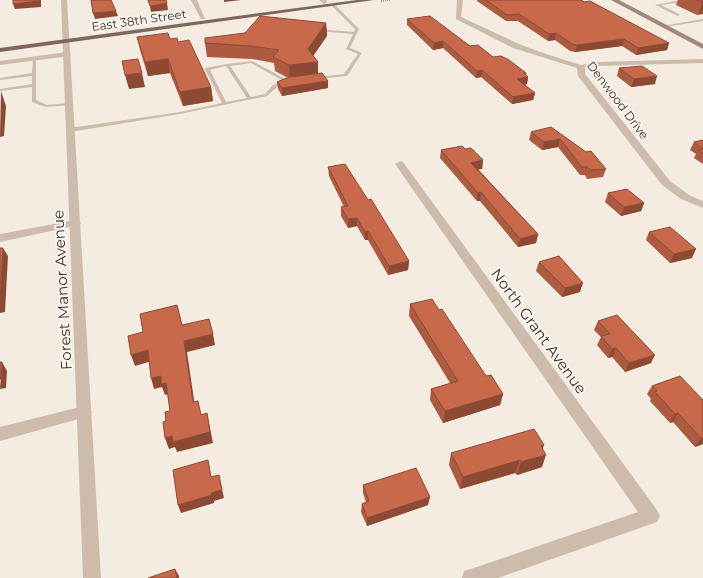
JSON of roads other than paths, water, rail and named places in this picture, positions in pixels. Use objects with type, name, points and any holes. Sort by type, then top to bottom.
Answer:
[{"type":"main road","name":"East 38th Street","points":[[0,44],[66,43],[202,18],[323,1],[344,0]]},
{"type":"main road","name":"East 38th Street","points":[[0,50],[66,43],[370,0]]},
{"type":"main road","points":[[617,0],[701,44]]},
{"type":"street","name":"Forest Manor Avenue","points":[[64,0],[92,578]]},
{"type":"street","points":[[194,0],[202,18]]},
{"type":"street","name":"Denwood Drive","points":[[460,0],[458,18],[516,46],[580,67],[587,81],[666,183],[679,194],[703,205]]},
{"type":"street","points":[[0,62],[34,58],[66,43]]},
{"type":"street","points":[[580,67],[597,64],[703,61]]},
{"type":"street","name":"North Grant Avenue","points":[[400,164],[651,516],[471,578]]},
{"type":"street","points":[[0,238],[74,224]]},
{"type":"street","points":[[0,434],[84,412]]},
{"type":"lane","points":[[678,16],[657,5],[701,0]]},
{"type":"lane","points":[[308,80],[345,75],[360,53],[348,49],[357,29],[333,5]]},
{"type":"lane","points":[[272,13],[279,20]]},
{"type":"lane","points":[[664,26],[703,20]]},
{"type":"lane","points":[[310,29],[354,33]]},
{"type":"lane","points":[[34,58],[34,101],[38,104],[50,106],[69,104]]},
{"type":"lane","points":[[224,103],[207,68],[252,62],[289,82]]},
{"type":"lane","points":[[228,65],[250,98]]},
{"type":"lane","points":[[0,78],[34,74]]},
{"type":"lane","points":[[70,130],[180,113],[267,95],[275,86],[298,81]]},
{"type":"lane","points":[[0,90],[33,85]]}]
